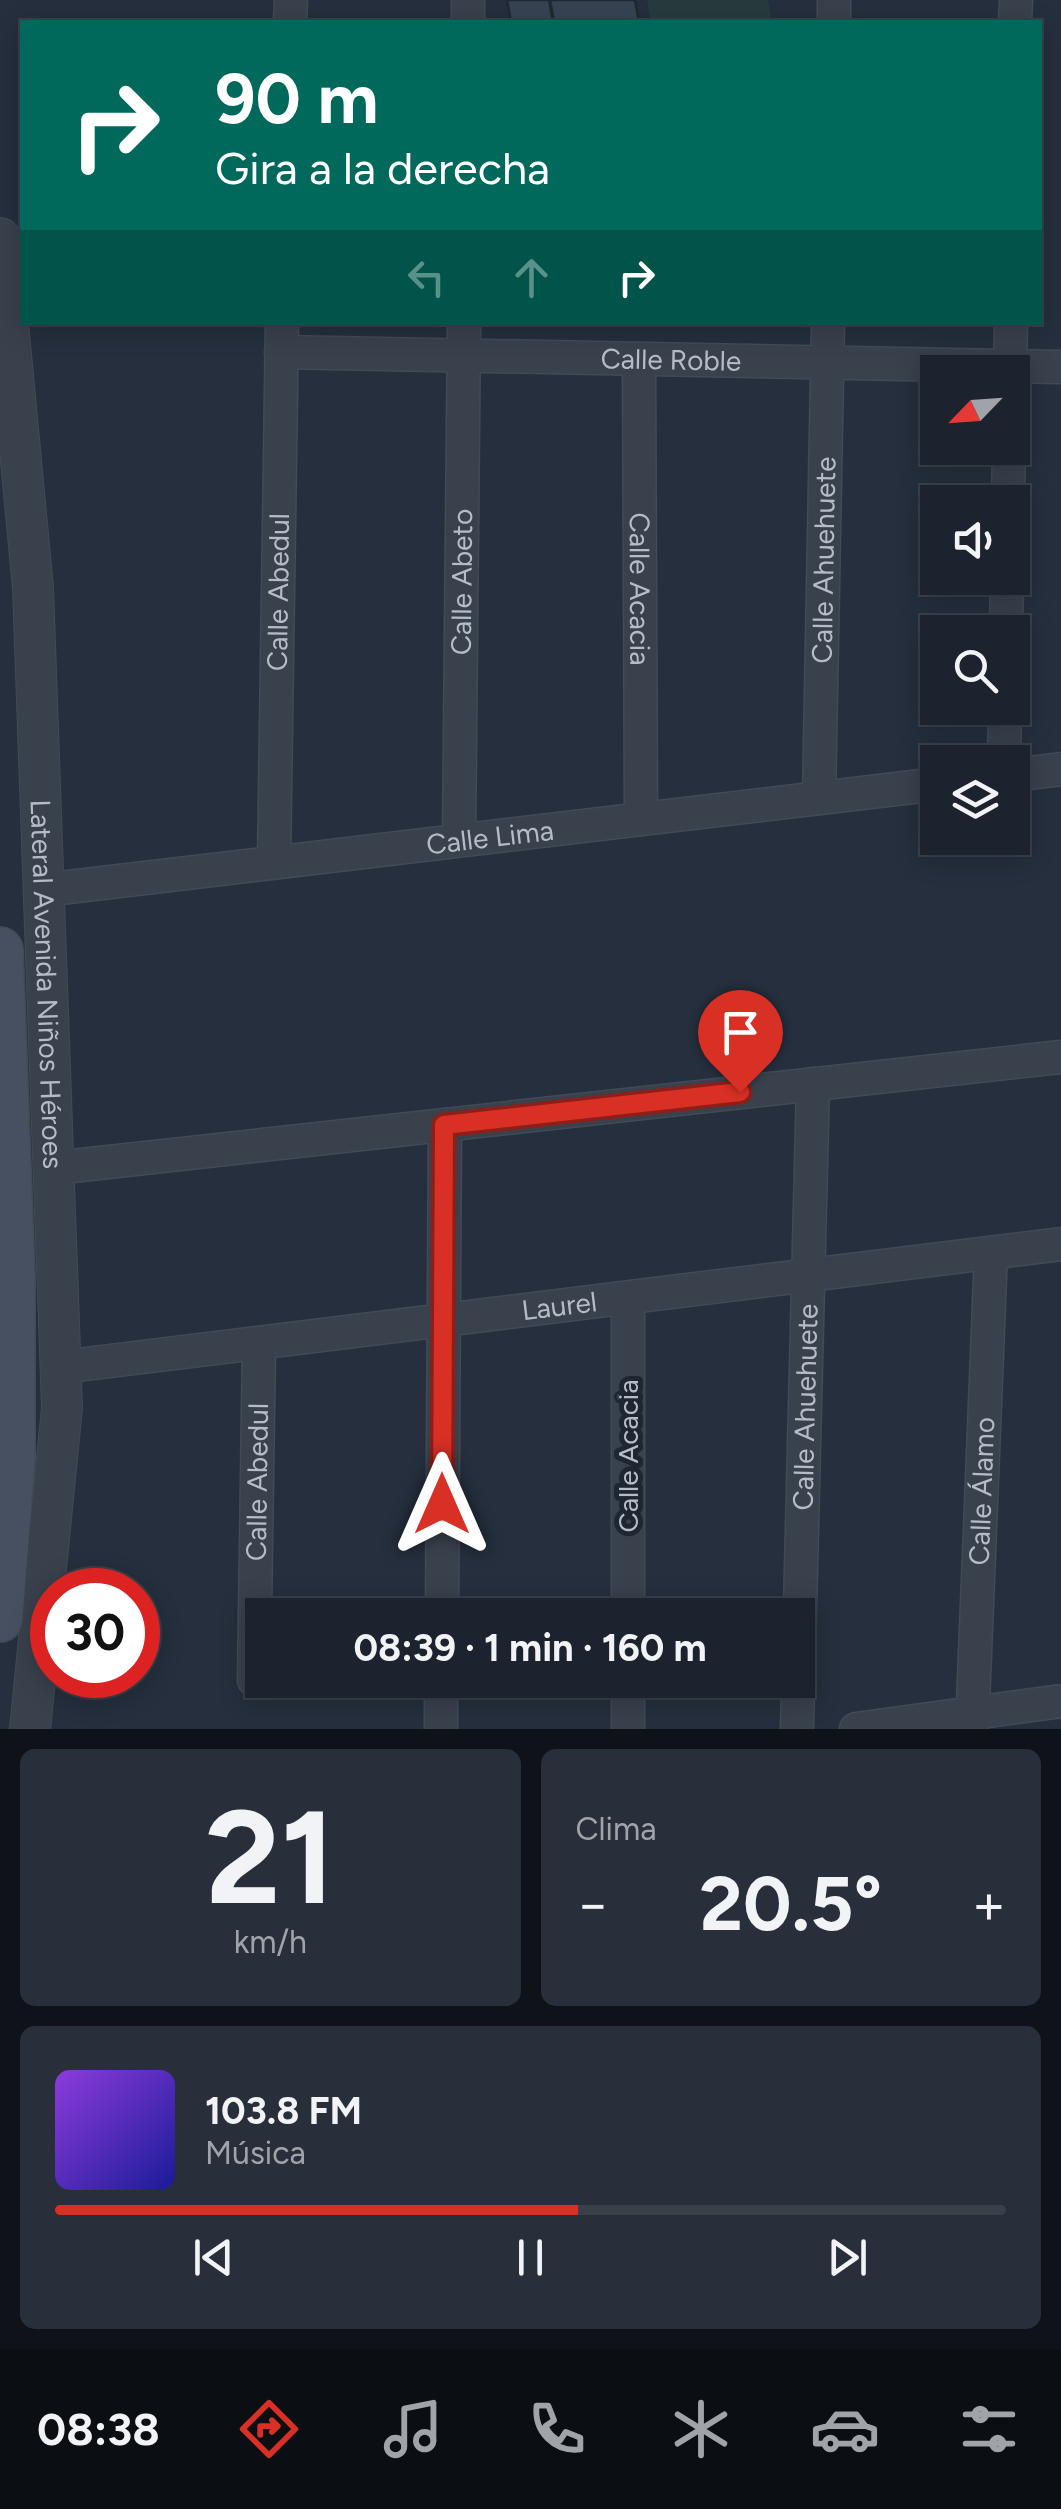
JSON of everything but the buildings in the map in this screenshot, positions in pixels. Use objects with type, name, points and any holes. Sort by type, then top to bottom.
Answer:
[{"type":"main road","points":[[0,950],[12,1278],[12,1459],[0,1620]]},
{"type":"street","name":"Lateral Avenida Niños Héroes","points":[[0,238],[34,588],[62,1408],[30,1729]]},
{"type":"street","name":"Calle Abeto","points":[[459,840],[464,325]]},
{"type":"street","name":"Calle Ahuehuete","points":[[819,798],[828,325]]},
{"type":"street","points":[[1010,355],[1011,325]]},
{"type":"street","name":"Calle Roble","points":[[282,338],[464,356],[920,366]]},
{"type":"street","name":"Calle Abedul","points":[[274,862],[282,338]]},
{"type":"street","name":"Calle Acacia","points":[[640,359],[641,819]]},
{"type":"street","name":"Calle Roble","points":[[1030,368],[1061,367]]},
{"type":"street","points":[[1030,773],[1061,769]]},
{"type":"street","name":"Calle Lima","points":[[44,890],[920,786]]},
{"type":"street","points":[[54,1168],[1061,1057]]},
{"type":"street","name":"Calle Ahuehuete","points":[[797,1729],[814,1084]]},
{"type":"street","points":[[442,1598],[444,1125]]},
{"type":"street","name":"Laurel","points":[[61,1367],[1061,1244]]},
{"type":"street","name":"Calle Álamo","points":[[971,1721],[990,1253]]},
{"type":"street","name":"Calle Acacia","points":[[628,1298],[628,1598]]},
{"type":"street","name":"Calle Abedul","points":[[255,1598],[259,1343]]},
{"type":"street","points":[[441,1729],[442,1698]]},
{"type":"street","points":[[628,1698],[628,1729]]},
{"type":"street","points":[[856,1729],[971,1721],[1061,1701]]},
{"type":"green space","points":[[647,0],[768,0],[772,20],[651,20]]},
{"type":"route","points":[[442,1504],[444,1125],[740,1092]]}]
